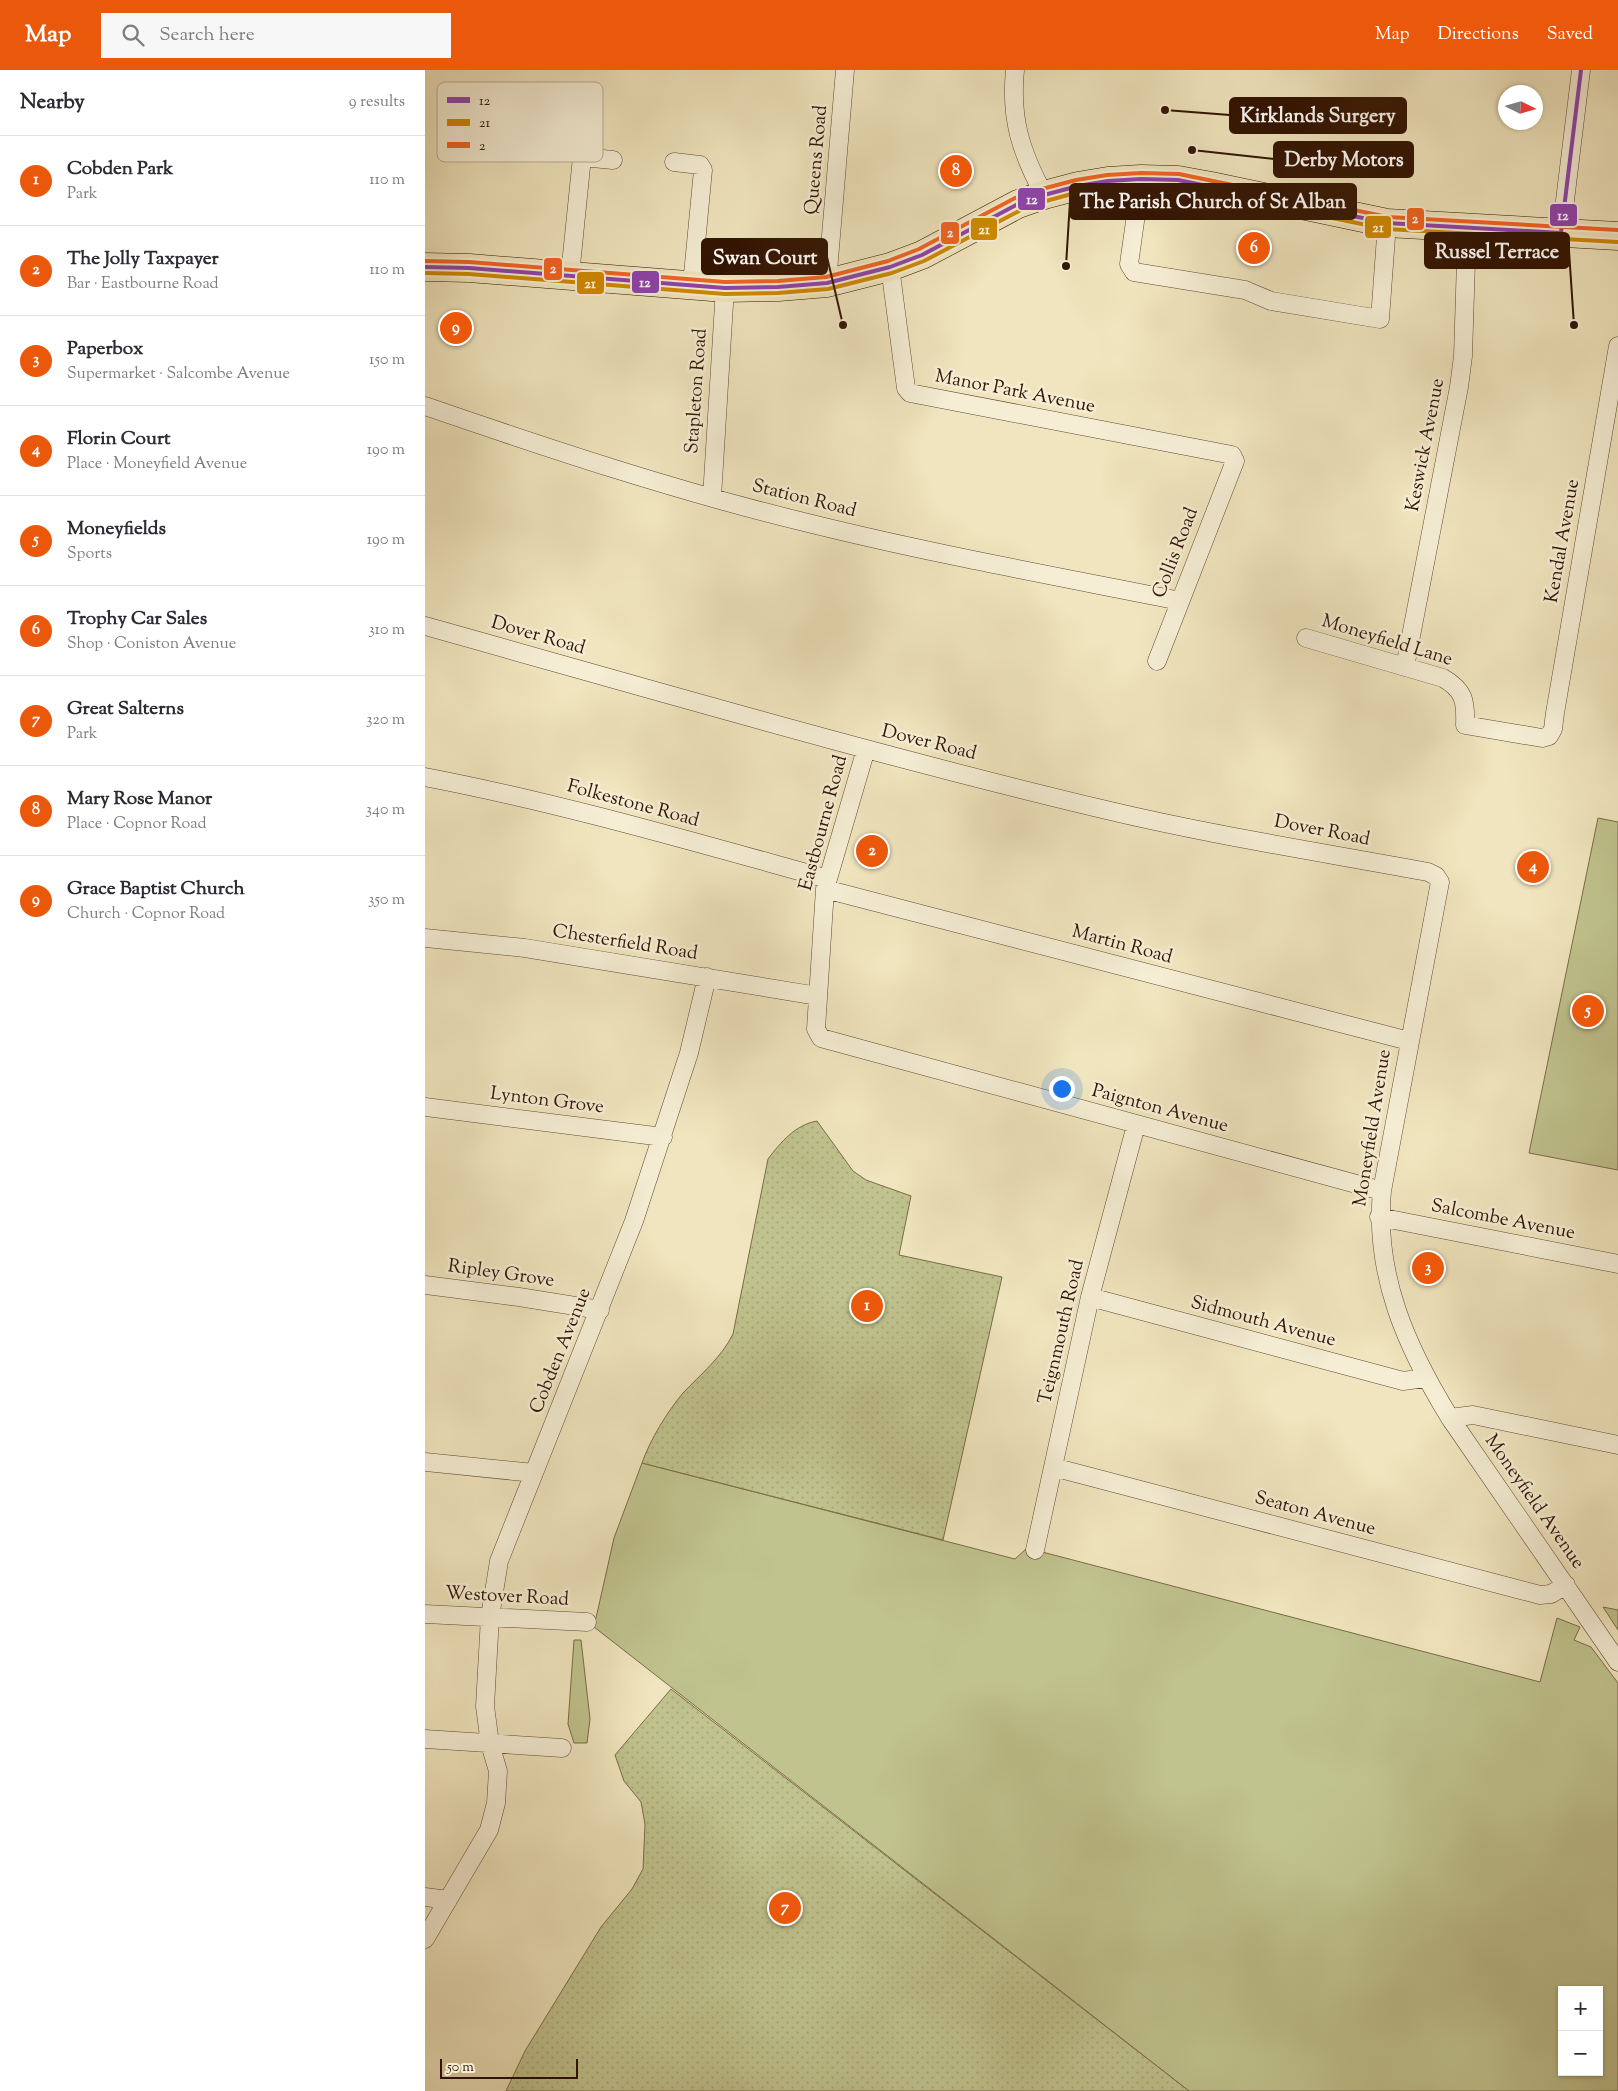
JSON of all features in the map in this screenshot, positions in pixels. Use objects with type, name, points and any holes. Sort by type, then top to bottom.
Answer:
[{"type":"main road","points":[[425,267],[570,275],[725,288],[778,288],[827,283],[890,267],[922,255],[1018,204],[1043,195],[1108,181],[1141,179],[1178,180],[1387,223],[1618,236]]},
{"type":"street","name":"Queens Road","points":[[827,283],[845,70]]},
{"type":"street","points":[[1015,70],[1015,124],[1028,166],[1043,195]]},
{"type":"street","points":[[1561,233],[1581,70]]},
{"type":"street","points":[[603,159],[613,160]]},
{"type":"street","points":[[570,275],[581,162]]},
{"type":"street","points":[[674,162],[700,165],[703,170],[692,285]]},
{"type":"street","points":[[1141,179],[1129,264],[1134,272],[1245,290],[1271,301],[1380,319],[1387,223]]},
{"type":"street","name":"Keswick Avenue","points":[[1405,667],[1459,387],[1463,356],[1467,229]]},
{"type":"street","name":"Manor Park Avenue","points":[[890,267],[906,388],[910,394],[1232,455],[1235,460]]},
{"type":"street","name":"Stapleton Road","points":[[712,497],[725,288]]},
{"type":"street","name":"Kendal Avenue","points":[[1542,738],[1549,736],[1553,729],[1618,346]]},
{"type":"street","name":"Station Road","points":[[425,406],[631,474],[870,538],[1180,601]]},
{"type":"street","name":"Collis Road","points":[[1157,661],[1235,460]]},
{"type":"street","name":"Dover Road","points":[[425,626],[866,749],[1112,811],[1428,872]]},
{"type":"street","name":"Moneyfield Lane","points":[[1306,638],[1443,678],[1455,685],[1462,694],[1466,708],[1465,725],[1542,738]]},
{"type":"street","name":"Eastbourne Road","points":[[816,1029],[827,884],[866,749]]},
{"type":"street","name":"Folkestone Road","points":[[425,777],[484,788],[614,819],[827,884]]},
{"type":"street","name":"Moneyfield Avenue","points":[[1428,872],[1436,876],[1440,882],[1409,1041],[1382,1191],[1379,1218],[1389,1287],[1397,1314],[1425,1378],[1450,1418],[1618,1662]]},
{"type":"street","name":"Martin Road","points":[[827,884],[1409,1041]]},
{"type":"street","name":"Chesterfield Road","points":[[425,938],[525,948],[818,996]]},
{"type":"street","name":"Cobden Avenue","points":[[425,1939],[489,1830],[493,1818],[498,1770],[490,1744],[485,1706],[490,1617],[499,1561],[634,1221],[689,1053],[707,977]]},
{"type":"street","name":"Paignton Avenue","points":[[816,1029],[821,1038],[829,1042],[1382,1191]]},
{"type":"street","name":"Lynton Grove","points":[[425,1107],[663,1137]]},
{"type":"street","name":"Teignmouth Road","points":[[1035,1550],[1090,1297],[1136,1125]]},
{"type":"street","name":"Salcombe Avenue","points":[[1379,1218],[1618,1264]]},
{"type":"street","name":"Ripley Grove","points":[[425,1285],[519,1296],[600,1310]]},
{"type":"street","name":"Sidmouth Avenue","points":[[1090,1297],[1403,1381],[1425,1378]]},
{"type":"street","points":[[1450,1418],[1473,1415],[1618,1445]]},
{"type":"street","points":[[425,1462],[534,1473]]},
{"type":"street","name":"Seaton Avenue","points":[[1053,1467],[1540,1594],[1551,1594],[1565,1585]]},
{"type":"street","name":"Westover Road","points":[[425,1614],[587,1622]]},
{"type":"street","points":[[425,1739],[562,1748]]},
{"type":"street","points":[[425,1897],[448,1900]]},
{"type":"green space","points":[[1598,818],[1618,822],[1618,1170],[1529,1153]]},
{"type":"green space","points":[[817,1121],[853,1171],[866,1180],[911,1196],[899,1255],[1002,1277],[943,1540],[642,1463],[654,1436],[671,1409],[683,1393],[717,1358],[733,1334],[768,1159],[795,1130]]},
{"type":"green space","points":[[642,1463],[1015,1559],[1027,1548],[1540,1682],[1557,1618],[1580,1627],[1574,1640],[1591,1647],[1618,1683],[1618,2091],[1189,2091],[594,1627],[614,1538]]},
{"type":"green space","points":[[1603,1607],[1618,1610],[1618,1630]]},
{"type":"green space","points":[[574,1640],[581,1640],[590,1719],[587,1743],[574,1743],[568,1724]]},
{"type":"green space","points":[[671,1689],[1189,2091],[506,2091],[525,2051],[601,1927],[632,1889],[643,1869],[645,1824],[641,1802],[624,1781],[615,1755]]},
{"type":"transit line","name":"12","points":[[425,267],[469,268],[725,288],[778,287],[827,283],[890,267],[922,255],[1018,204],[1044,195],[1078,186],[1108,181],[1141,179],[1178,180],[1387,223],[1561,233],[1581,70]]},
{"type":"transit line","name":"2","points":[[425,261],[469,262],[725,282],[778,281],[826,277],[888,261],[919,249],[1015,198],[1042,189],[1076,180],[1107,175],[1141,173],[1179,174],[1388,217],[1618,230]]},
{"type":"transit line","name":"21","points":[[425,273],[469,274],[725,294],[778,293],[828,289],[892,273],[924,261],[1021,210],[1046,201],[1079,192],[1109,187],[1141,185],[1177,186],[1386,229],[1618,242]]},
{"type":"place","name":"Kirklands Surgery","points":[[1165,110]]},
{"type":"place","name":"Derby Motors","points":[[1192,150]]},
{"type":"place","name":"Mary Rose Manor","points":[[956,171]]},
{"type":"place","name":"Trophy Car Sales","points":[[1254,248]]},
{"type":"place","name":"The Parish Church of St Alban","points":[[1066,266]]},
{"type":"place","name":"Swan Court","points":[[843,325]]},
{"type":"place","name":"Russel Terrace","points":[[1574,325]]},
{"type":"place","name":"Grace Baptist Church","points":[[456,328]]},
{"type":"place","name":"The Jolly Taxpayer","points":[[872,851]]},
{"type":"place","name":"Florin Court","points":[[1533,867]]},
{"type":"place","name":"Moneyfields","points":[[1588,1011]]},
{"type":"place","name":"Paperbox","points":[[1428,1268]]},
{"type":"place","name":"Cobden Park","points":[[867,1306]]},
{"type":"place","name":"Great Salterns","points":[[785,1908]]}]
